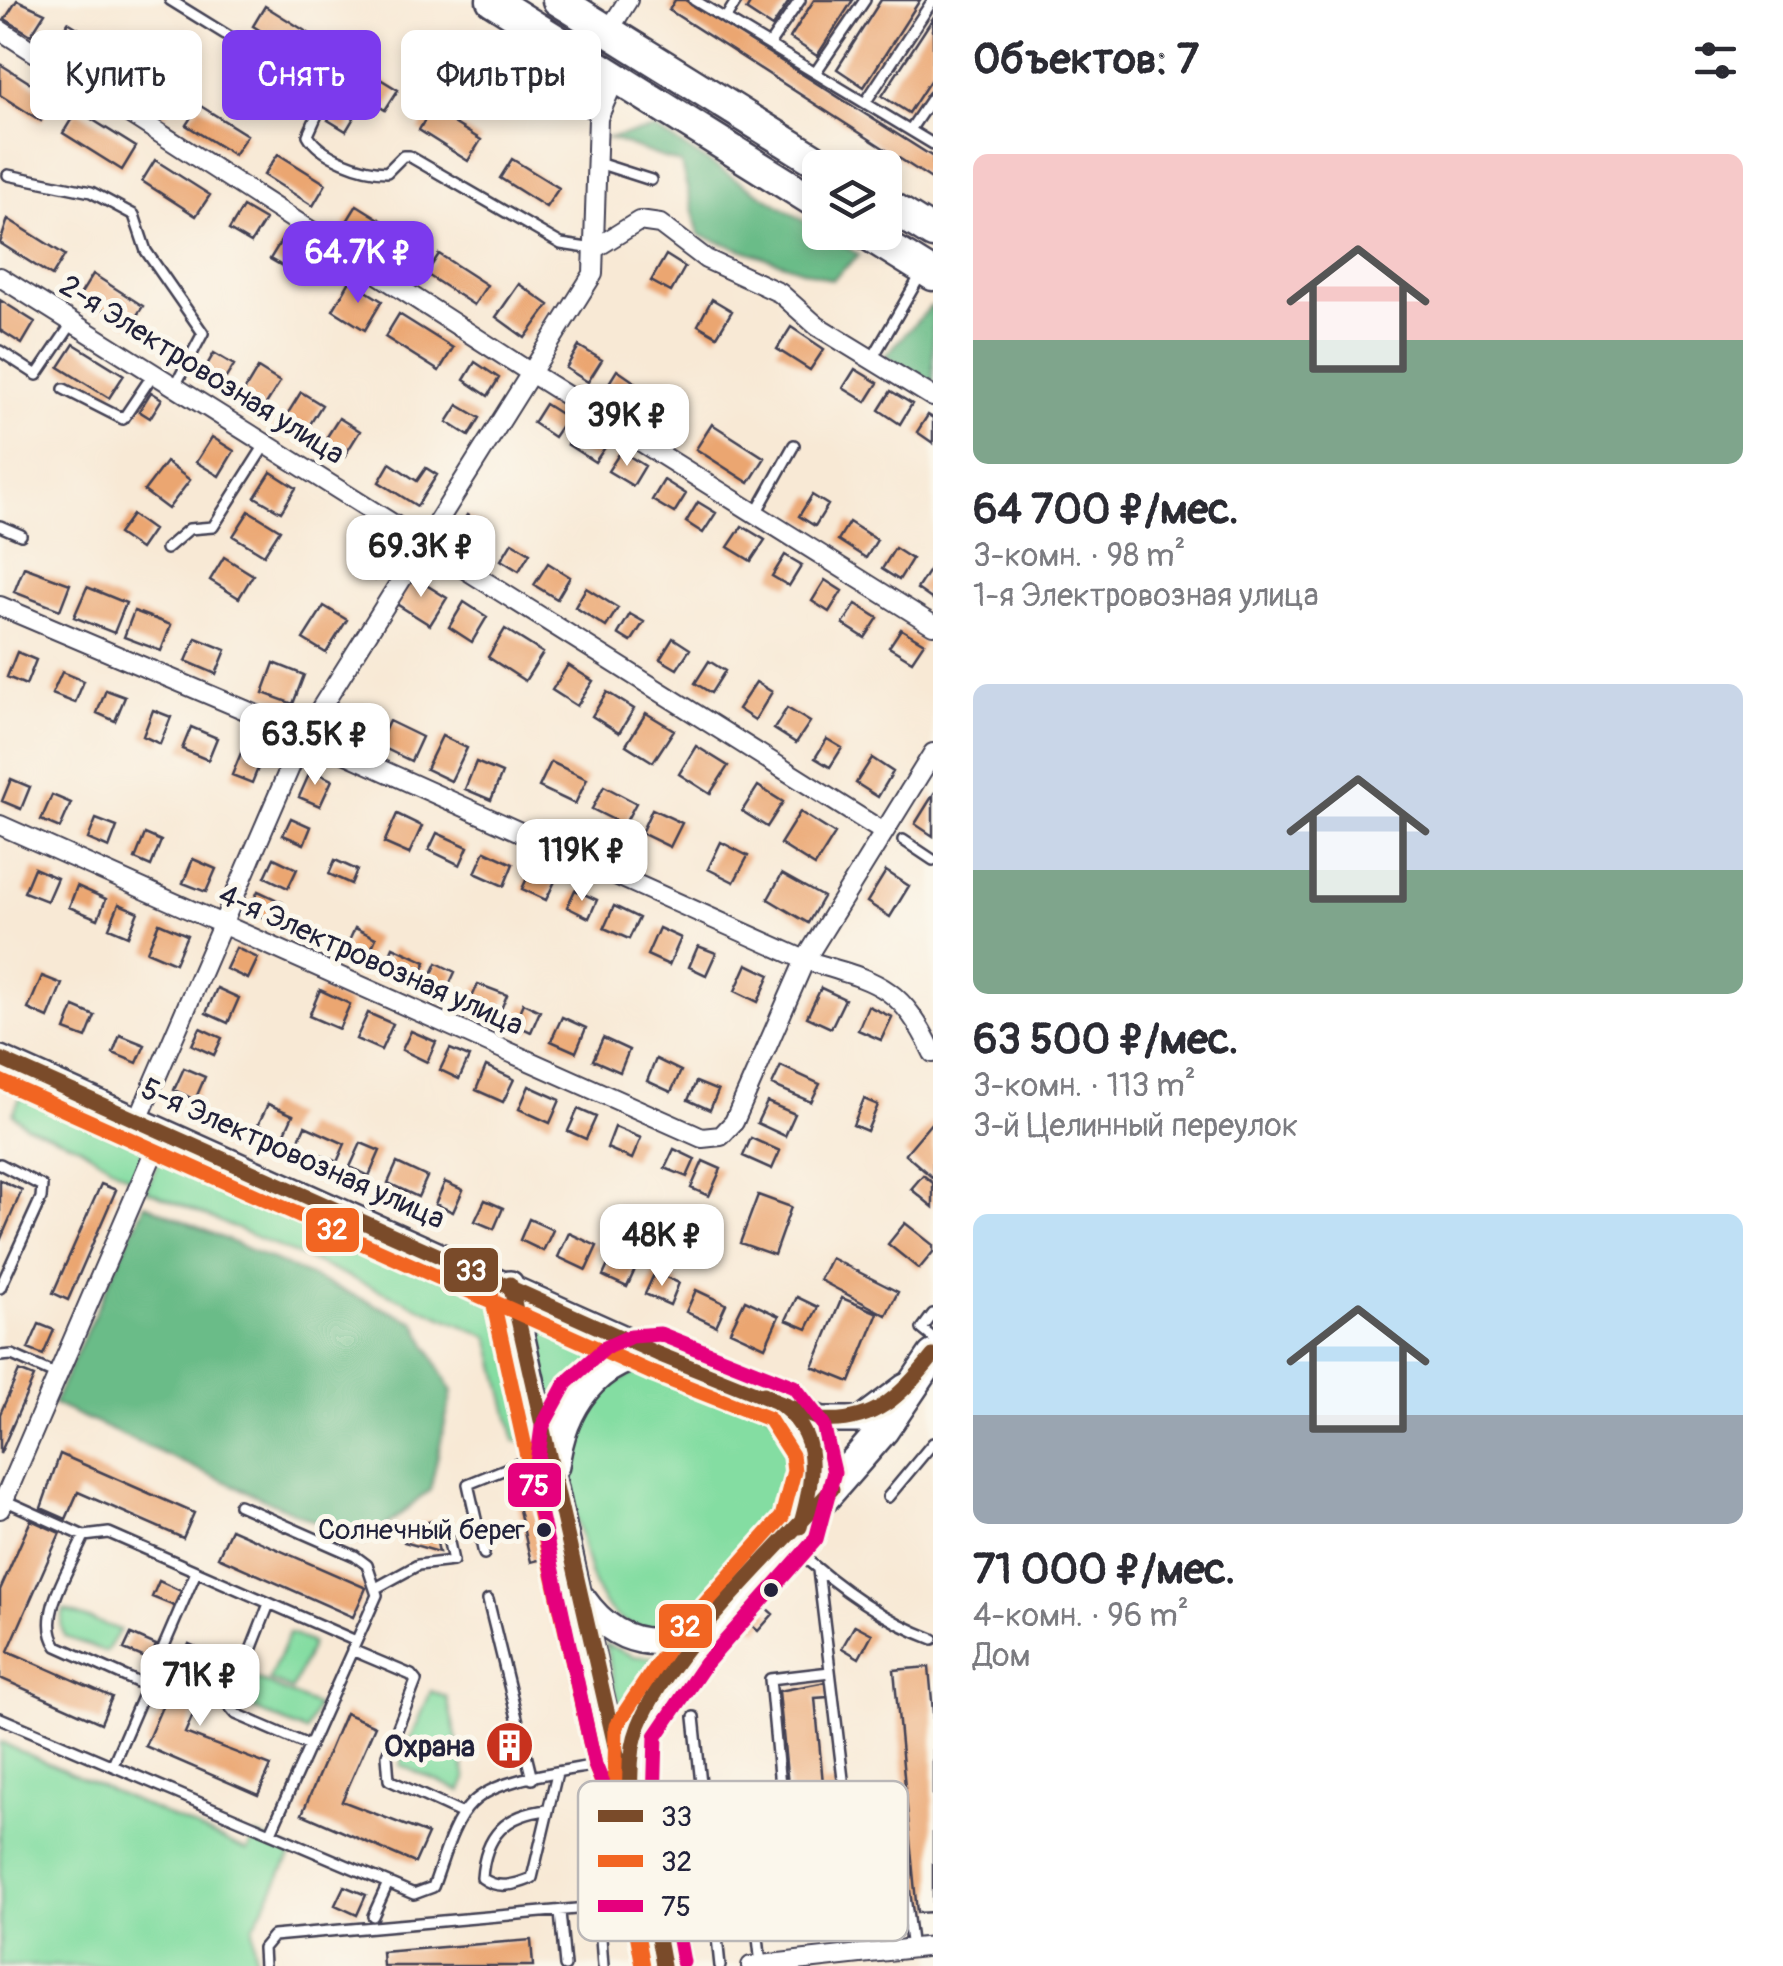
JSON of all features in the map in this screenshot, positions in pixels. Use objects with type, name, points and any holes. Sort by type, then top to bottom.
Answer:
[{"type":"main road","points":[[492,0],[802,194]]},
{"type":"main road","points":[[558,0],[802,152]]},
{"type":"main road","points":[[902,214],[933,233]]},
{"type":"main road","points":[[893,250],[929,272]]},
{"type":"main road","points":[[635,1781],[636,1730],[654,1699],[712,1624],[883,1430],[918,1384],[933,1356]]},
{"type":"main road","points":[[660,1941],[663,1966]]},
{"type":"street","points":[[608,32],[628,0]]},
{"type":"street","points":[[0,30],[531,373],[933,625]]},
{"type":"street","points":[[601,111],[615,80]]},
{"type":"street","points":[[137,1122],[304,736],[422,540],[593,274],[598,120]]},
{"type":"street","points":[[594,250],[638,221],[660,224],[706,258],[780,293],[817,326],[933,397]]},
{"type":"street","name":"2-я Электровозная улица","points":[[0,277],[882,831]]},
{"type":"street","points":[[0,606],[304,736],[805,960],[890,989],[915,1016],[931,1044]]},
{"type":"street","points":[[805,960],[933,753]]},
{"type":"street","name":"4-я Электровозная улица","points":[[0,825],[702,1138],[721,1136],[734,1122],[805,960]]},
{"type":"street","name":"5-я Электровозная улица","points":[[0,1059],[510,1284],[658,1354],[822,1420],[851,1422],[868,1416],[918,1384]]},
{"type":"street","points":[[2,1504],[162,1133]]},
{"type":"street","points":[[510,1284],[615,1761],[623,1781]]},
{"type":"street","points":[[554,1486],[561,1433],[581,1396],[613,1366],[658,1354]]},
{"type":"street","points":[[781,1402],[805,1433],[814,1461],[793,1534]]},
{"type":"street","points":[[580,1595],[615,1632],[644,1642],[680,1640],[712,1624]]},
{"type":"street","points":[[763,1965],[933,1946]]},
{"type":"lane","points":[[170,0],[318,92],[321,106],[308,135],[314,146],[370,172],[387,172],[403,156],[409,156],[560,244],[594,250]]},
{"type":"lane","points":[[694,0],[933,144]]},
{"type":"lane","points":[[725,19],[737,0]]},
{"type":"lane","points":[[769,45],[800,0]]},
{"type":"lane","points":[[815,73],[864,0]]},
{"type":"lane","points":[[865,104],[933,0]]},
{"type":"lane","points":[[910,130],[933,96]]},
{"type":"lane","points":[[598,163],[651,180]]},
{"type":"lane","points":[[8,175],[91,192],[134,216],[146,251],[203,333],[174,386]]},
{"type":"lane","points":[[872,359],[929,272]]},
{"type":"lane","points":[[0,350],[38,375],[73,322]]},
{"type":"lane","points":[[64,388],[123,419],[154,373]]},
{"type":"lane","points":[[166,549],[189,528],[213,528],[266,443]]},
{"type":"lane","points":[[756,513],[794,445]]},
{"type":"lane","points":[[0,526],[21,535]]},
{"type":"lane","points":[[903,840],[933,860]]},
{"type":"lane","points":[[0,1164],[42,1186],[41,1198],[0,1288]]},
{"type":"lane","points":[[933,1314],[922,1330],[933,1338]]},
{"type":"lane","points":[[0,1356],[12,1355],[58,1376]]},
{"type":"lane","points":[[888,1497],[933,1443]]},
{"type":"lane","points":[[484,1554],[468,1484],[547,1452]]},
{"type":"lane","points":[[2,1504],[84,1536],[110,1533],[270,1604],[412,1675],[416,1681],[387,1755],[389,1780],[463,1814]]},
{"type":"lane","points":[[239,1505],[355,1556],[367,1565],[376,1588]]},
{"type":"lane","points":[[272,1832],[376,1588],[418,1565],[453,1561],[445,1524]]},
{"type":"lane","points":[[793,1534],[818,1570],[911,1631],[933,1639]]},
{"type":"lane","points":[[84,1536],[48,1619],[49,1634],[56,1646],[146,1686]]},
{"type":"lane","points":[[818,1570],[843,1781]]},
{"type":"lane","points":[[114,1764],[196,1572]]},
{"type":"lane","points":[[488,1600],[532,1779]]},
{"type":"lane","points":[[270,1604],[230,1706],[236,1714],[310,1746]]},
{"type":"lane","points":[[780,1781],[770,1679],[830,1672]]},
{"type":"lane","points":[[694,1717],[701,1781]]},
{"type":"lane","points":[[0,1718],[414,1894],[424,1894],[432,1886],[463,1814],[474,1801],[532,1779],[615,1761]]},
{"type":"lane","points":[[548,1810],[522,1812],[502,1822],[484,1857],[482,1878],[491,1884],[514,1885],[532,1878],[557,1773]]},
{"type":"lane","points":[[373,1916],[388,1882]]},
{"type":"lane","points":[[264,1966],[263,1948],[273,1936],[578,1911]]},
{"type":"lane","points":[[560,1912],[564,1966]]},
{"type":"lane","points":[[908,1919],[912,1949]]},
{"type":"lane","points":[[601,1941],[603,1966]]},
{"type":"lane","points":[[717,1941],[720,1966]]},
{"type":"green space","points":[[655,129],[802,220],[802,250],[851,250],[859,255],[832,280],[699,235],[681,164],[608,138]]},
{"type":"green space","points":[[933,307],[933,385],[885,356]]},
{"type":"green space","points":[[21,1096],[123,1140],[134,1131],[143,1137],[143,1157],[133,1180],[79,1146],[25,1125],[13,1114]]},
{"type":"green space","points":[[173,1151],[486,1289],[501,1309],[530,1439],[515,1441],[489,1337],[146,1190],[158,1162]]},
{"type":"green space","points":[[145,1204],[415,1322],[452,1392],[430,1490],[364,1544],[53,1404]]},
{"type":"green space","points":[[526,1304],[623,1346],[581,1373],[553,1416]]},
{"type":"green space","points":[[660,1364],[732,1391],[766,1410],[791,1436],[800,1469],[797,1494],[788,1513],[738,1578],[698,1617],[677,1627],[660,1629],[625,1622],[603,1601],[585,1554],[568,1470],[576,1432],[595,1401],[624,1378]]},
{"type":"green space","points":[[64,1610],[120,1630],[106,1652],[65,1637],[61,1626]]},
{"type":"green space","points":[[289,1633],[312,1643],[292,1690],[269,1680]]},
{"type":"green space","points":[[605,1644],[633,1656],[665,1658],[620,1710]]},
{"type":"green space","points":[[257,1679],[317,1706],[306,1732],[245,1705]]},
{"type":"green space","points":[[431,1691],[447,1698],[466,1779],[461,1791],[400,1765]]},
{"type":"green space","points":[[0,1742],[248,1851],[256,1835],[293,1851],[253,1927],[256,1966],[0,1966]]},
{"type":"building","points":[[17,0],[45,13],[30,34],[5,19]]},
{"type":"building","points":[[675,0],[685,0],[933,157],[933,180],[902,160],[902,150],[886,150],[669,10]]},
{"type":"building","points":[[752,0],[790,0],[772,27],[746,10]]},
{"type":"building","points":[[814,0],[853,0],[817,56],[790,38]]},
{"type":"building","points":[[881,0],[920,0],[864,87],[837,69]]},
{"type":"building","points":[[265,6],[304,30],[260,30],[253,26]]},
{"type":"building","points":[[933,18],[933,76],[909,113],[882,96]]},
{"type":"building","points":[[68,22],[81,30],[63,30]]},
{"type":"building","points":[[0,64],[30,83],[30,114],[0,95]]},
{"type":"building","points":[[381,80],[398,90],[385,110],[381,108]]},
{"type":"building","points":[[202,107],[247,135],[234,155],[186,125],[189,120],[202,120]]},
{"type":"building","points":[[71,120],[93,120],[136,147],[122,170],[63,133]]},
{"type":"building","points":[[328,120],[353,120],[346,131]]},
{"type":"building","points":[[425,120],[449,120],[481,140],[468,161],[419,130]]},
{"type":"building","points":[[278,154],[326,184],[313,206],[264,175]]},
{"type":"building","points":[[512,159],[559,188],[546,207],[500,178]]},
{"type":"building","points":[[155,160],[210,195],[196,216],[142,181]]},
{"type":"building","points":[[357,205],[405,235],[392,256],[344,226]]},
{"type":"building","points":[[243,207],[265,220],[251,243],[229,230]]},
{"type":"building","points":[[8,219],[65,255],[52,276],[0,243]]},
{"type":"building","points":[[284,236],[305,249],[291,271],[270,259]]},
{"type":"building","points":[[439,254],[487,285],[474,305],[426,274]]},
{"type":"building","points":[[666,255],[685,267],[671,292],[651,281]]},
{"type":"building","points":[[93,274],[143,306],[130,326],[80,295]]},
{"type":"building","points":[[350,281],[382,301],[365,330],[333,310]]},
{"type":"building","points":[[519,284],[549,305],[525,338],[496,317]]},
{"type":"building","points":[[712,299],[732,311],[717,336],[698,325]]},
{"type":"building","points":[[0,300],[35,322],[22,344],[0,330]]},
{"type":"building","points":[[399,314],[453,348],[439,371],[385,337]]},
{"type":"building","points":[[791,327],[824,349],[810,370],[777,349]]},
{"type":"building","points":[[74,344],[124,375],[109,398],[59,367]]},
{"type":"building","points":[[579,346],[602,360],[588,382],[566,368]]},
{"type":"building","points":[[214,353],[234,365],[219,389],[200,377]]},
{"type":"building","points":[[475,362],[499,378],[488,396],[464,380]]},
{"type":"building","points":[[258,368],[280,382],[263,409],[241,396]]},
{"type":"building","points":[[855,369],[878,383],[866,402],[843,388]]},
{"type":"building","points":[[617,370],[639,385],[626,405],[604,391]]},
{"type":"building","points":[[659,388],[682,403],[665,430],[642,416]]},
{"type":"building","points":[[891,391],[912,404],[900,424],[879,410]]},
{"type":"building","points":[[151,392],[162,399],[150,418],[139,411]]},
{"type":"building","points":[[301,392],[322,405],[304,434],[283,421]]},
{"type":"building","points":[[545,404],[567,418],[554,437],[533,423]]},
{"type":"building","points":[[458,405],[480,418],[469,436],[447,422]]},
{"type":"building","points":[[928,415],[933,418],[933,443],[917,432]]},
{"type":"building","points":[[339,418],[360,431],[344,457],[323,443]]},
{"type":"building","points":[[579,424],[608,443],[595,462],[567,444]]},
{"type":"building","points":[[712,424],[765,458],[749,483],[696,449]]},
{"type":"building","points":[[212,437],[234,451],[219,476],[196,462]]},
{"type":"building","points":[[621,451],[645,466],[633,486],[608,471]]},
{"type":"building","points":[[166,462],[190,480],[168,509],[144,491]]},
{"type":"building","points":[[390,463],[417,481],[426,468],[437,475],[417,506],[379,482]]},
{"type":"building","points":[[271,472],[296,488],[281,512],[255,497]]},
{"type":"building","points":[[664,480],[686,494],[674,513],[652,500]]},
{"type":"building","points":[[812,495],[828,505],[815,526],[799,516]]},
{"type":"building","points":[[698,502],[716,513],[703,533],[686,522]]},
{"type":"building","points":[[249,511],[280,530],[264,555],[233,536]]},
{"type":"building","points":[[132,515],[153,530],[140,549],[118,534]]},
{"type":"building","points":[[467,515],[485,526],[474,544],[456,532]]},
{"type":"building","points":[[849,522],[877,540],[866,558],[838,540]]},
{"type":"building","points":[[742,526],[765,540],[751,561],[728,547]]},
{"type":"building","points":[[367,534],[394,551],[375,580],[349,564]]},
{"type":"building","points":[[512,542],[530,553],[519,571],[501,560]]},
{"type":"building","points":[[895,548],[912,559],[899,580],[882,569]]},
{"type":"building","points":[[785,555],[802,565],[789,586],[772,576]]},
{"type":"building","points":[[224,557],[253,575],[239,598],[210,580]]},
{"type":"building","points":[[548,563],[570,577],[557,599],[534,585]]},
{"type":"building","points":[[933,564],[933,600],[917,589]]},
{"type":"building","points":[[24,567],[70,584],[60,610],[14,592]]},
{"type":"building","points":[[412,576],[447,598],[430,625],[395,603]]},
{"type":"building","points":[[825,580],[842,591],[829,612],[812,601]]},
{"type":"building","points":[[87,587],[126,603],[114,633],[74,617]]},
{"type":"building","points":[[586,588],[618,608],[606,627],[575,607]]},
{"type":"building","points":[[464,602],[487,617],[472,642],[449,627]]},
{"type":"building","points":[[856,604],[878,618],[865,638],[843,624]]},
{"type":"building","points":[[324,606],[347,620],[326,653],[303,639]]},
{"type":"building","points":[[134,611],[171,625],[161,651],[124,637]]},
{"type":"building","points":[[630,614],[644,622],[631,642],[618,634]]},
{"type":"building","points":[[505,629],[543,653],[525,681],[488,657]]},
{"type":"building","points":[[901,629],[924,643],[912,661],[889,647]]},
{"type":"building","points":[[196,638],[226,650],[216,674],[186,661]]},
{"type":"building","points":[[673,638],[690,649],[677,669],[660,659]]},
{"type":"building","points":[[17,652],[36,660],[26,685],[7,677]]},
{"type":"building","points":[[709,661],[725,671],[711,693],[695,683]]},
{"type":"building","points":[[274,663],[304,675],[293,704],[263,693]]},
{"type":"building","points":[[568,665],[593,681],[577,706],[552,690]]},
{"type":"building","points":[[62,672],[84,681],[75,703],[52,694]]},
{"type":"building","points":[[756,682],[772,692],[755,720],[738,709]]},
{"type":"building","points":[[106,690],[125,697],[115,721],[97,713]]},
{"type":"building","points":[[607,692],[634,709],[619,733],[592,716]]},
{"type":"building","points":[[787,708],[810,722],[796,743],[774,729]]},
{"type":"building","points":[[153,710],[171,717],[160,744],[143,736]]},
{"type":"building","points":[[646,713],[674,730],[653,762],[626,745]]},
{"type":"building","points":[[389,721],[422,737],[411,761],[378,745]]},
{"type":"building","points":[[191,727],[217,738],[208,760],[182,749]]},
{"type":"building","points":[[442,736],[467,748],[451,781],[426,769]]},
{"type":"building","points":[[827,739],[842,748],[830,767],[815,758]]},
{"type":"building","points":[[696,746],[728,766],[710,794],[679,774]]},
{"type":"building","points":[[243,748],[263,756],[252,783],[232,775]]},
{"type":"building","points":[[872,758],[893,772],[878,797],[856,783]]},
{"type":"building","points":[[476,762],[502,773],[491,800],[465,789]]},
{"type":"building","points":[[551,762],[587,779],[575,804],[539,787]]},
{"type":"building","points":[[311,770],[332,780],[320,806],[299,797]]},
{"type":"building","points":[[11,779],[30,787],[21,809],[2,801]]},
{"type":"building","points":[[604,786],[636,803],[624,825],[592,809]]},
{"type":"building","points":[[758,786],[783,802],[767,827],[742,811]]},
{"type":"building","points":[[52,795],[71,803],[60,828],[41,820]]},
{"type":"building","points":[[933,795],[933,836],[915,824]]},
{"type":"building","points":[[652,809],[682,823],[670,847],[641,833]]},
{"type":"building","points":[[800,812],[835,834],[815,866],[780,844]]},
{"type":"building","points":[[397,814],[422,826],[409,854],[384,843]]},
{"type":"building","points":[[291,818],[311,827],[304,844],[283,835]]},
{"type":"building","points":[[96,819],[117,827],[109,848],[88,839]]},
{"type":"building","points":[[437,833],[468,847],[460,865],[429,850]]},
{"type":"building","points":[[145,834],[161,841],[151,866],[135,859]]},
{"type":"building","points":[[721,842],[748,856],[734,882],[708,869]]},
{"type":"building","points":[[485,851],[513,864],[504,886],[475,873]]},
{"type":"building","points":[[274,858],[297,869],[288,888],[265,877]]},
{"type":"building","points":[[193,859],[216,869],[206,892],[183,883]]},
{"type":"building","points":[[335,860],[357,870],[351,884],[329,874]]},
{"type":"building","points":[[34,868],[57,878],[47,901],[24,892]]},
{"type":"building","points":[[531,870],[555,881],[546,900],[522,889]]},
{"type":"building","points":[[886,871],[909,886],[890,917],[867,902]]},
{"type":"building","points":[[782,874],[823,897],[808,923],[768,899]]},
{"type":"building","points":[[77,886],[106,899],[98,919],[69,907]]},
{"type":"building","points":[[575,890],[597,900],[589,918],[567,907]]},
{"type":"building","points":[[258,891],[282,902],[273,922],[249,911]]},
{"type":"building","points":[[119,904],[138,912],[128,936],[109,928]]},
{"type":"building","points":[[614,906],[639,918],[629,939],[604,928]]},
{"type":"building","points":[[159,923],[187,935],[175,963],[147,951]]},
{"type":"building","points":[[355,928],[376,938],[366,961],[344,952]]},
{"type":"building","points":[[659,928],[681,938],[669,965],[647,955]]},
{"type":"building","points":[[698,946],[716,953],[706,975],[689,967]]},
{"type":"building","points":[[393,947],[426,962],[417,983],[384,968]]},
{"type":"building","points":[[236,948],[258,958],[248,979],[226,969]]},
{"type":"building","points":[[437,963],[455,972],[445,994],[426,986]]},
{"type":"building","points":[[747,964],[770,975],[758,1002],[735,991]]},
{"type":"building","points":[[42,976],[62,984],[48,1018],[28,1009]]},
{"type":"building","points":[[478,984],[507,995],[499,1014],[469,1004]]},
{"type":"building","points":[[217,988],[239,998],[228,1023],[206,1013]]},
{"type":"building","points":[[821,988],[845,999],[831,1028],[807,1017]]},
{"type":"building","points":[[320,990],[350,1004],[339,1029],[309,1016]]},
{"type":"building","points":[[523,1003],[540,1011],[531,1032],[514,1024]]},
{"type":"building","points":[[868,1006],[892,1017],[881,1040],[858,1030]]},
{"type":"building","points":[[74,1007],[95,1016],[86,1038],[65,1030]]},
{"type":"building","points":[[368,1013],[393,1024],[381,1050],[356,1039]]},
{"type":"building","points":[[562,1017],[586,1028],[576,1052],[551,1041]]},
{"type":"building","points":[[200,1028],[222,1038],[214,1055],[192,1045]]},
{"type":"building","points":[[411,1031],[436,1042],[427,1062],[402,1050]]},
{"type":"building","points":[[120,1035],[145,1045],[137,1063],[113,1053]]},
{"type":"building","points":[[603,1038],[629,1050],[620,1072],[593,1060]]},
{"type":"building","points":[[450,1049],[469,1057],[459,1079],[440,1070]]},
{"type":"building","points":[[656,1059],[681,1071],[671,1092],[647,1081]]},
{"type":"building","points":[[486,1066],[514,1079],[503,1102],[476,1090]]},
{"type":"building","points":[[781,1066],[820,1084],[811,1102],[772,1085]]},
{"type":"building","points":[[184,1068],[205,1077],[195,1100],[174,1090]]},
{"type":"building","points":[[696,1082],[718,1091],[710,1110],[688,1100]]},
{"type":"building","points":[[529,1086],[560,1100],[550,1123],[519,1109]]},
{"type":"building","points":[[864,1099],[878,1105],[867,1131],[853,1125]]},
{"type":"building","points":[[767,1102],[795,1114],[785,1136],[757,1123]]},
{"type":"building","points":[[268,1104],[293,1115],[283,1137],[258,1125]]},
{"type":"building","points":[[578,1109],[596,1117],[586,1139],[568,1131]]},
{"type":"building","points":[[933,1121],[933,1178],[905,1154]]},
{"type":"building","points":[[305,1126],[345,1144],[337,1162],[297,1144]]},
{"type":"building","points":[[615,1127],[641,1138],[632,1159],[607,1148]]},
{"type":"building","points":[[751,1138],[780,1151],[772,1169],[743,1156]]},
{"type":"building","points":[[361,1143],[380,1151],[369,1176],[350,1167]]},
{"type":"building","points":[[674,1149],[695,1159],[687,1177],[665,1168]]},
{"type":"building","points":[[703,1161],[721,1169],[709,1196],[691,1188]]},
{"type":"building","points":[[397,1163],[427,1177],[418,1197],[388,1183]]},
{"type":"building","points":[[923,1175],[933,1183],[933,1207],[911,1189]]},
{"type":"building","points":[[0,1180],[22,1190],[0,1241]]},
{"type":"building","points":[[445,1182],[463,1190],[453,1212],[435,1204]]},
{"type":"building","points":[[101,1184],[116,1190],[68,1300],[53,1293]]},
{"type":"building","points":[[758,1195],[791,1207],[774,1255],[740,1243]]},
{"type":"building","points":[[485,1200],[503,1208],[494,1229],[475,1221]]},
{"type":"building","points":[[529,1219],[553,1230],[543,1251],[520,1240]]},
{"type":"building","points":[[905,1223],[933,1245],[933,1252],[919,1269],[888,1244]]},
{"type":"building","points":[[569,1233],[597,1246],[586,1270],[558,1257]]},
{"type":"building","points":[[613,1254],[637,1265],[627,1287],[603,1276]]},
{"type":"building","points":[[831,1258],[898,1292],[886,1315],[820,1280]]},
{"type":"building","points":[[655,1272],[679,1283],[670,1305],[645,1294]]},
{"type":"building","points":[[696,1290],[726,1304],[716,1326],[686,1312]]},
{"type":"building","points":[[797,1297],[818,1307],[807,1329],[786,1320]]},
{"type":"building","points":[[842,1298],[878,1313],[850,1382],[813,1367]]},
{"type":"building","points":[[745,1300],[779,1316],[765,1347],[730,1331]]},
{"type":"building","points":[[39,1324],[54,1330],[43,1355],[28,1349]]},
{"type":"building","points":[[19,1371],[34,1377],[0,1454],[0,1414]]},
{"type":"building","points":[[60,1454],[194,1513],[183,1538],[78,1492],[66,1519],[41,1508]]},
{"type":"building","points":[[525,1472],[546,1558],[531,1562],[511,1475]]},
{"type":"building","points":[[31,1520],[60,1533],[8,1651],[112,1697],[101,1723],[0,1678],[0,1590]]},
{"type":"building","points":[[432,1521],[439,1552],[404,1542],[401,1529]]},
{"type":"building","points":[[231,1529],[366,1588],[353,1617],[218,1557]]},
{"type":"building","points":[[159,1581],[181,1591],[174,1606],[152,1597]]},
{"type":"building","points":[[758,1601],[773,1614],[758,1631],[743,1618]]},
{"type":"building","points":[[855,1625],[872,1634],[859,1658],[842,1648]]},
{"type":"building","points":[[131,1634],[156,1645],[150,1660],[124,1649]]},
{"type":"building","points":[[189,1644],[218,1657],[185,1733],[271,1766],[258,1795],[145,1746]]},
{"type":"building","points":[[929,1667],[933,1712],[933,1912],[917,1913],[908,1781],[905,1781],[894,1670]]},
{"type":"building","points":[[826,1682],[828,1697],[815,1698],[823,1781],[788,1781],[779,1691]]},
{"type":"building","points":[[345,1713],[375,1726],[342,1801],[428,1834],[415,1863],[302,1814]]},
{"type":"building","points":[[344,1886],[366,1895],[357,1915],[335,1905]]},
{"type":"building","points":[[531,1940],[533,1966],[383,1966],[382,1952]]},
{"type":"transit line","name":"33","points":[[0,1059],[658,1354],[822,1420],[872,1412],[910,1383],[933,1356]]},
{"type":"transit line","name":"32","points":[[0,1081],[650,1372],[769,1419],[792,1455],[794,1471],[782,1517],[674,1639],[616,1726],[615,1781]]},
{"type":"transit line","name":"33","points":[[510,1284],[623,1781]]},
{"type":"transit line","name":"32","points":[[490,1288],[601,1781]]},
{"type":"transit line","name":"75","points":[[602,1781],[595,1765],[534,1483],[542,1427],[566,1383],[605,1348],[631,1336],[660,1334],[794,1387],[823,1424],[834,1472],[816,1539],[705,1664],[656,1736],[655,1781]]},
{"type":"transit line","name":"33","points":[[764,1394],[783,1407],[806,1435],[811,1468],[800,1527]]},
{"type":"transit line","name":"33","points":[[631,1781],[633,1747],[643,1717],[662,1683],[717,1612],[832,1489]]},
{"type":"transit line","name":"32","points":[[638,1941],[643,1966]]},
{"type":"transit line","name":"33","points":[[658,1941],[663,1966]]},
{"type":"transit line","name":"75","points":[[679,1941],[683,1962]]},
{"type":"place","name":"Солнечный берег","points":[[544,1530]]},
{"type":"place","name":"Охрана","points":[[510,1746]]}]
